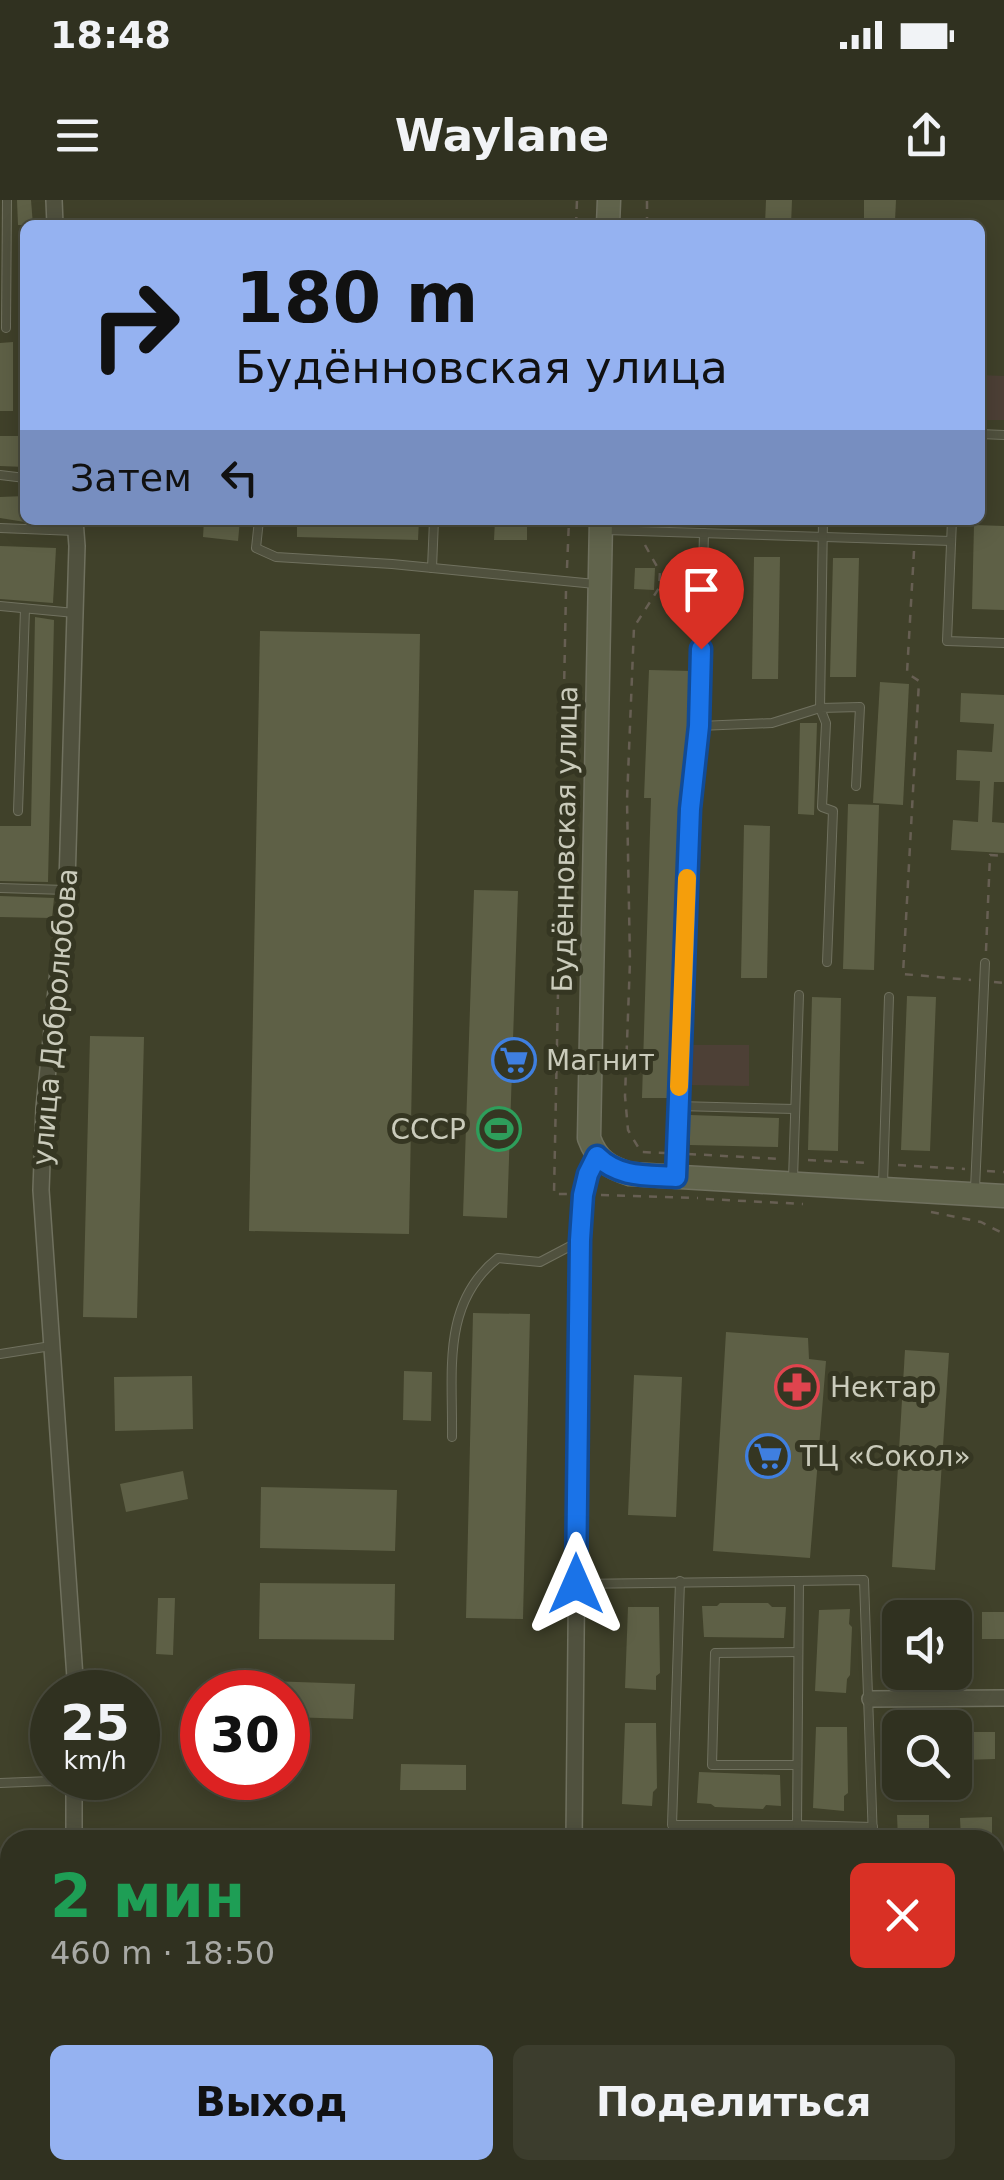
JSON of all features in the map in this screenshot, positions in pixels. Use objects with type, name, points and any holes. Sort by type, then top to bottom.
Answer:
[{"type":"main road","name":"Будённовская улица","points":[[597,1156],[589,1138],[601,525]]},
{"type":"main road","points":[[597,1156],[609,1167],[630,1174],[676,1165],[793,1184],[1004,1196]]},
{"type":"street","name":"улица Добролюбова","points":[[74,1670],[41,1190],[44,1108],[66,890],[76,525]]},
{"type":"street","name":"Будённовская улица","points":[[574,1830],[580,1240],[583,1195],[597,1156]]},
{"type":"street","points":[[870,1699],[1004,1698]]},
{"type":"street","points":[[74,1800],[74,1830]]},
{"type":"lane","points":[[6,328],[7,200]]},
{"type":"lane","points":[[0,528],[76,525]]},
{"type":"lane","points":[[258,525],[256,548],[276,557],[600,584]]},
{"type":"lane","points":[[432,568],[434,525]]},
{"type":"lane","points":[[601,525],[638,531],[951,540]]},
{"type":"lane","points":[[734,534],[735,525]]},
{"type":"lane","points":[[823,525],[820,708],[826,723],[822,807],[833,811],[827,962]]},
{"type":"lane","points":[[952,525],[947,640],[1004,643]]},
{"type":"lane","points":[[676,1165],[690,809],[699,726],[704,533]]},
{"type":"lane","points":[[0,606],[75,613]]},
{"type":"lane","points":[[18,811],[25,609]]},
{"type":"lane","points":[[699,726],[772,724],[820,708],[860,707],[856,786]]},
{"type":"lane","points":[[0,888],[66,890]]},
{"type":"lane","points":[[975,1194],[985,963]]},
{"type":"lane","points":[[793,1184],[799,995]]},
{"type":"lane","points":[[882,1188],[889,996]]},
{"type":"lane","points":[[678,1106],[795,1109]]},
{"type":"lane","points":[[452,1437],[454,1324],[468,1288],[498,1258],[540,1262],[580,1240]]},
{"type":"lane","points":[[0,1354],[51,1346]]},
{"type":"lane","points":[[576,1584],[680,1581],[864,1580],[873,1827],[672,1825],[680,1581]]},
{"type":"lane","points":[[796,1825],[798,1581]]},
{"type":"lane","points":[[797,1765],[712,1765],[715,1653],[798,1652]]},
{"type":"lane","points":[[0,1782],[30,1781]]},
{"type":"path","points":[[569,525],[554,1194],[809,1205]]},
{"type":"path","points":[[638,531],[660,572],[659,588],[634,626],[627,800],[628,1130],[641,1152],[676,1165],[794,1159],[1004,1172]]},
{"type":"path","points":[[914,540],[908,673],[919,681],[904,974],[1004,982]]},
{"type":"path","points":[[985,963],[990,855],[1004,856]]},
{"type":"path","points":[[918,1210],[981,1222],[1004,1234]]},
{"type":"shaded area","points":[[985,375],[1004,376],[1004,420],[985,420]]},
{"type":"shaded area","points":[[689,1045],[749,1045],[749,1086],[688,1085]]},
{"type":"building","points":[[17,200],[31,200],[33,220],[20,220],[18,225]]},
{"type":"building","points":[[766,200],[792,200],[791,220],[765,220]]},
{"type":"building","points":[[864,200],[896,200],[895,220],[864,220]]},
{"type":"building","points":[[13,342],[13,411],[0,411],[0,343]]},
{"type":"building","points":[[0,436],[20,436],[20,467],[0,466]]},
{"type":"building","points":[[20,496],[20,521],[0,518],[0,497]]},
{"type":"building","points":[[204,525],[240,525],[238,541],[203,537]]},
{"type":"building","points":[[297,525],[419,525],[418,540],[297,537]]},
{"type":"building","points":[[495,525],[527,525],[527,540],[494,540]]},
{"type":"building","points":[[974,525],[1004,526],[1004,610],[972,609]]},
{"type":"building","points":[[0,546],[56,548],[53,603],[0,599]]},
{"type":"building","points":[[754,557],[780,557],[778,679],[752,679]]},
{"type":"building","points":[[833,558],[859,558],[856,677],[830,677]]},
{"type":"building","points":[[635,568],[655,568],[654,590],[634,589]]},
{"type":"building","points":[[35,617],[54,620],[48,882],[0,881],[0,826],[31,826]]},
{"type":"building","points":[[260,631],[420,634],[409,1234],[249,1231]]},
{"type":"building","points":[[649,670],[692,671],[689,752],[681,799],[670,1098],[642,1098],[651,798],[644,798]]},
{"type":"building","points":[[880,682],[909,684],[903,805],[873,803]]},
{"type":"building","points":[[961,693],[1004,695],[1004,782],[994,782],[992,822],[1004,823],[1004,853],[951,850],[953,820],[978,822],[980,781],[956,780],[957,750],[992,752],[994,724],[960,722]]},
{"type":"building","points":[[800,723],[817,723],[814,815],[798,814]]},
{"type":"building","points":[[848,804],[879,805],[874,970],[843,969]]},
{"type":"building","points":[[744,825],[770,826],[767,978],[741,978]]},
{"type":"building","points":[[474,890],[518,891],[507,1218],[463,1216]]},
{"type":"building","points":[[0,896],[54,898],[52,918],[0,917]]},
{"type":"building","points":[[907,996],[936,997],[930,1151],[901,1150]]},
{"type":"building","points":[[812,997],[841,998],[838,1151],[808,1150]]},
{"type":"building","points":[[90,1036],[144,1037],[137,1318],[83,1317]]},
{"type":"building","points":[[690,1115],[779,1118],[778,1147],[690,1145]]},
{"type":"building","points":[[473,1313],[530,1314],[523,1619],[466,1618]]},
{"type":"building","name":"ТЦ «Сокол»","points":[[726,1332],[808,1338],[809,1359],[826,1361],[810,1558],[713,1551]]},
{"type":"building","points":[[905,1350],[949,1353],[935,1570],[892,1567]]},
{"type":"building","points":[[404,1371],[432,1372],[431,1421],[403,1420]]},
{"type":"building","points":[[634,1375],[682,1377],[676,1517],[628,1515]]},
{"type":"building","points":[[192,1376],[193,1429],[115,1431],[114,1377]]},
{"type":"building","points":[[183,1471],[188,1499],[126,1512],[120,1484]]},
{"type":"building","points":[[261,1487],[397,1490],[395,1551],[260,1548]]},
{"type":"building","points":[[260,1583],[395,1584],[394,1640],[259,1639]]},
{"type":"building","points":[[158,1598],[175,1598],[173,1655],[156,1654]]},
{"type":"building","points":[[720,1603],[786,1607],[784,1638],[704,1637],[702,1606]]},
{"type":"building","points":[[628,1607],[659,1607],[660,1673],[656,1676],[656,1690],[625,1688]]},
{"type":"building","points":[[850,1609],[850,1675],[846,1693],[815,1691],[819,1610]]},
{"type":"building","points":[[982,1612],[1004,1612],[1004,1639],[982,1639]]},
{"type":"building","points":[[310,1682],[355,1684],[353,1719],[310,1718]]},
{"type":"building","points":[[625,1723],[656,1723],[657,1788],[652,1806],[622,1804]]},
{"type":"building","points":[[816,1727],[847,1727],[848,1793],[844,1796],[844,1811],[813,1808]]},
{"type":"building","points":[[972,1732],[995,1732],[995,1759],[972,1760]]},
{"type":"building","points":[[401,1764],[466,1765],[466,1790],[400,1790]]},
{"type":"building","points":[[699,1772],[780,1775],[781,1806],[766,1805],[763,1809],[697,1803]]},
{"type":"building","points":[[897,1815],[929,1815],[929,1830],[898,1830]]},
{"type":"building","points":[[992,1817],[992,1830],[961,1830],[960,1818]]},
{"type":"slow traffic","points":[[679,1087],[687,878]]},
{"type":"place","name":"Магнит","points":[[514,1060]]},
{"type":"place","name":"СССР","points":[[499,1129]]},
{"type":"place","name":"Нектар","points":[[797,1387]]},
{"type":"place","name":"ТЦ «Сокол»","points":[[768,1456]]},
{"type":"route","points":[[576,1584],[580,1240],[588,1174],[597,1156],[609,1167],[630,1174],[676,1177],[690,809],[699,726],[701,649]]}]
